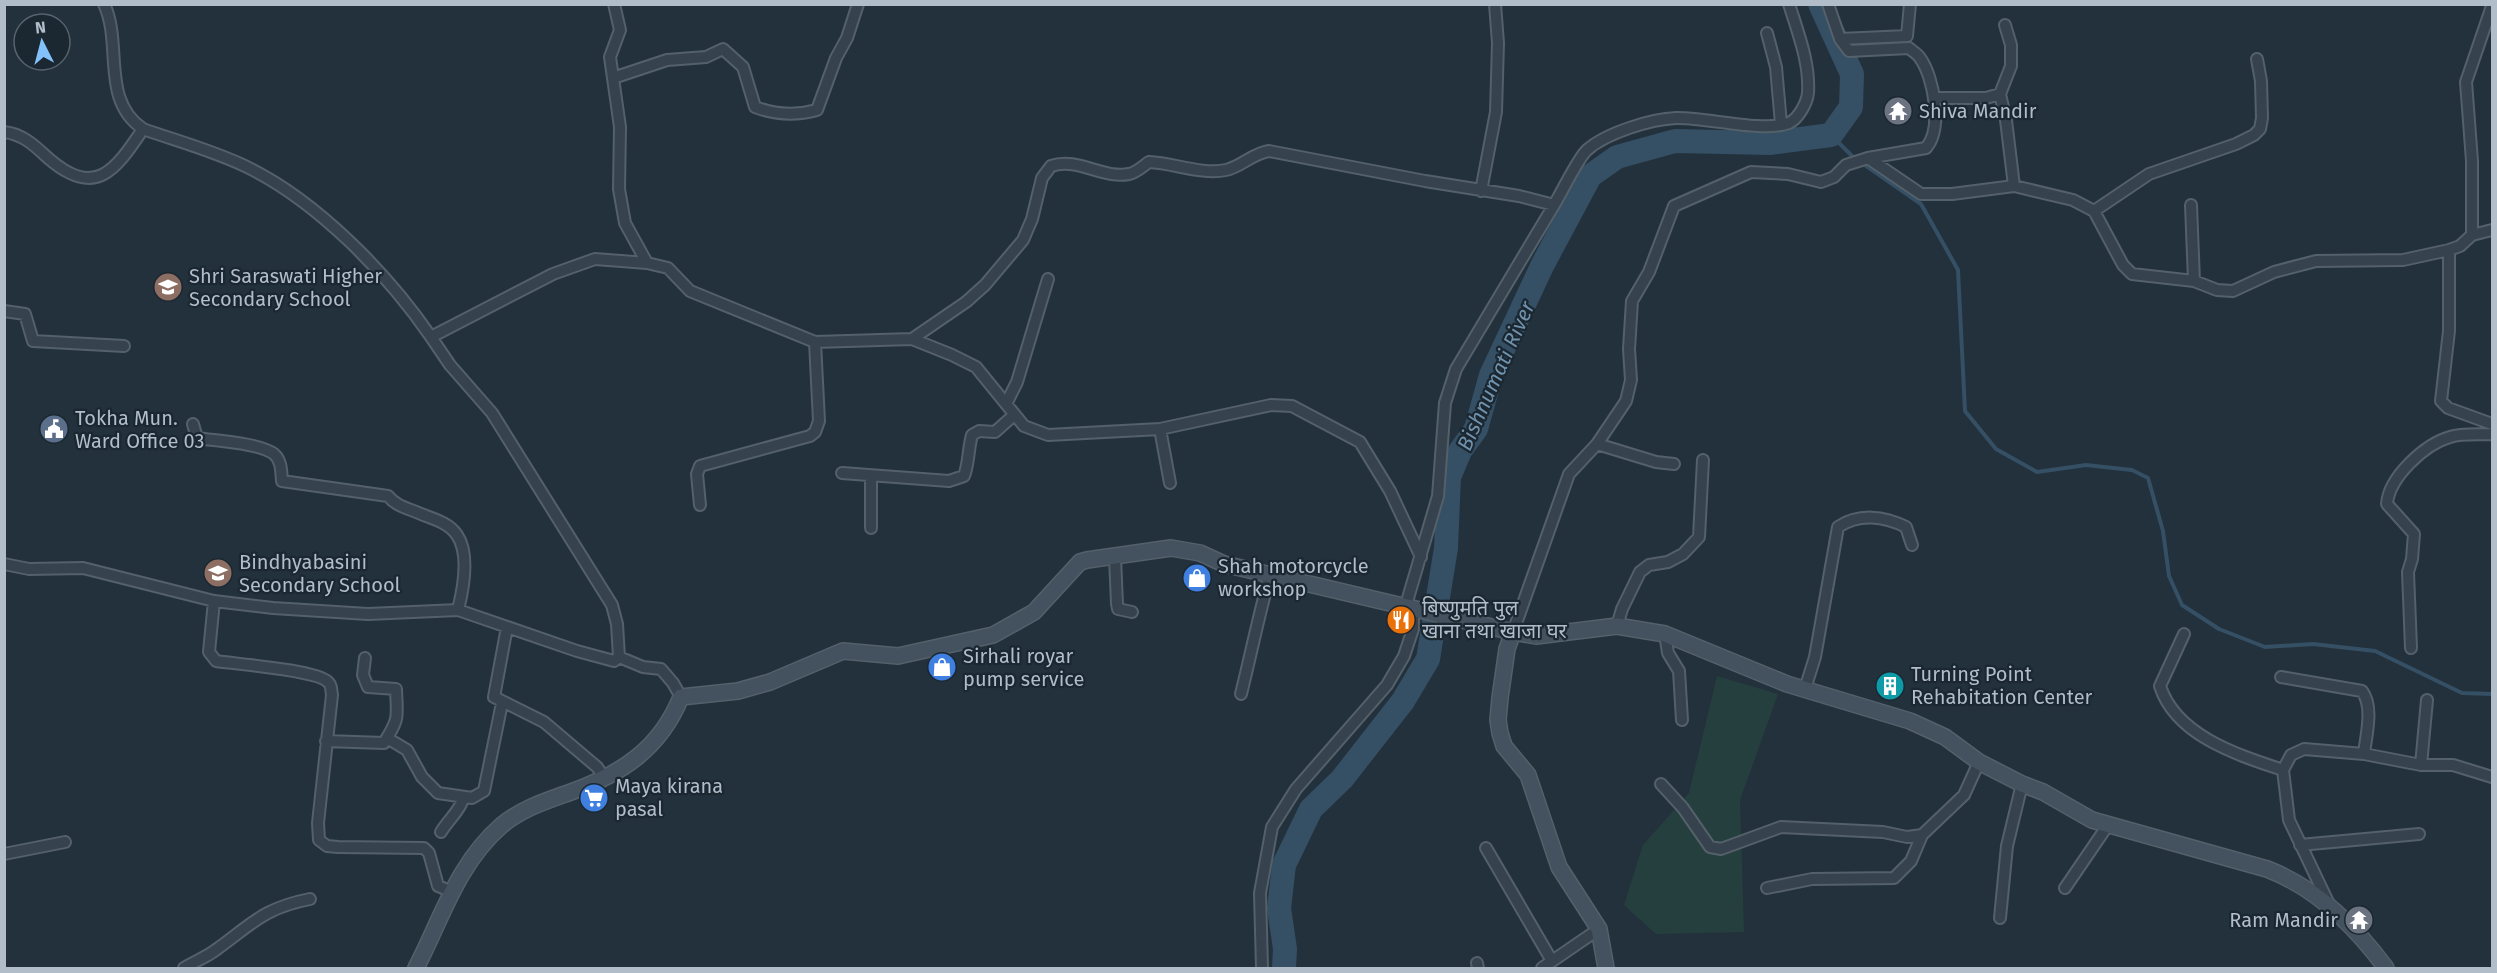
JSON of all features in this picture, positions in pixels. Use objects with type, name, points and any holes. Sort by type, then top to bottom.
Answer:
[{"type":"street","points":[[104,4],[109,15],[116,81],[121,103],[129,119],[143,129],[246,166],[270,180],[316,213],[362,252],[414,312],[450,365],[492,412],[609,599],[617,624],[619,657]]},
{"type":"street","points":[[614,4],[620,30],[610,57],[620,127],[619,189],[625,223],[647,262]]},
{"type":"street","points":[[613,78],[667,60],[706,57],[723,49],[743,68],[755,107],[772,114],[800,114],[817,110],[836,58],[847,38],[858,4]]},
{"type":"street","points":[[1480,191],[1496,112],[1498,43],[1495,4]]},
{"type":"street","points":[[1262,969],[1260,893],[1272,827],[1296,789],[1387,685],[1404,656],[1413,629],[1421,557],[1438,496],[1445,403],[1455,369],[1586,151],[1642,124],[1675,118],[1751,125],[1781,124],[1798,116],[1808,96],[1803,51],[1789,4]]},
{"type":"street","points":[[1606,969],[1599,929],[1559,867],[1528,775],[1504,746],[1500,733],[1500,698],[1507,649],[1569,474],[1597,444],[1626,401],[1631,380],[1629,349],[1632,301],[1649,272],[1674,206],[1750,172],[1788,174],[1821,182],[1834,177],[1846,165],[1869,158],[1926,148],[1931,142],[1935,98],[1920,58],[1909,48],[1855,53],[1849,51],[1840,39],[1828,4]]},
{"type":"street","points":[[1840,39],[1907,36],[1910,4]]},
{"type":"street","points":[[2472,235],[2472,161],[2466,82],[2493,6]]},
{"type":"street","points":[[2005,25],[2010,45],[2011,66],[2000,94],[2006,120],[2014,186]]},
{"type":"street","points":[[1767,33],[1776,67],[1781,124]]},
{"type":"street","points":[[2094,211],[2149,174],[2236,144],[2254,135],[2260,129],[2262,118],[2261,81],[2257,59]]},
{"type":"street","points":[[1935,98],[1986,98],[2000,94]]},
{"type":"street","points":[[4,132],[15,133],[34,144],[74,176],[83,179],[106,173],[128,150],[143,129]]},
{"type":"street","points":[[912,339],[966,302],[985,285],[1023,240],[1032,219],[1042,178],[1051,166],[1061,163],[1074,163],[1114,174],[1131,174],[1149,162],[1198,170],[1226,170],[1258,153],[1269,151],[1480,191],[1520,196],[1554,205]]},
{"type":"street","points":[[1869,158],[1921,194],[1952,194],[2014,186],[2073,200],[2094,211],[2123,265],[2132,274],[2194,280],[2205,287],[2233,291],[2274,272],[2316,261],[2403,260],[2449,250],[2460,246],[2472,235],[2493,230]]},
{"type":"street","points":[[2191,205],[2194,280]]},
{"type":"street","points":[[2449,250],[2449,331],[2441,401],[2448,408],[2493,424]]},
{"type":"street","points":[[431,337],[554,274],[595,259],[647,262],[668,268],[690,291],[815,342],[912,339],[976,367],[1024,426],[1048,435],[1160,429],[1270,405],[1292,406],[1360,442],[1390,491],[1421,557]]},
{"type":"street","points":[[1006,404],[1017,382],[1048,279]]},
{"type":"street","points":[[4,311],[25,314],[33,341],[124,346]]},
{"type":"street","points":[[700,505],[697,474],[700,465],[810,436],[815,432],[819,421],[815,342]]},
{"type":"street","points":[[842,473],[949,481],[964,476],[968,467],[972,435],[979,431],[995,432],[1014,415]]},
{"type":"street","points":[[193,424],[197,438],[260,448],[274,454],[280,464],[282,481],[388,496],[396,505],[443,522],[458,536],[463,557],[462,592],[458,610]]},
{"type":"street","points":[[1160,429],[1170,483]]},
{"type":"street","points":[[2411,648],[2408,572],[2412,559],[2414,534],[2387,504],[2387,498],[2399,476],[2428,447],[2450,436],[2493,434]]},
{"type":"street","points":[[1597,444],[1656,462],[1674,464]]},
{"type":"street","points":[[1617,626],[1622,609],[1640,572],[1649,565],[1668,562],[1683,554],[1699,537],[1703,459]]},
{"type":"street","points":[[871,476],[871,528]]},
{"type":"street","points":[[1805,688],[1815,657],[1838,527],[1847,521],[1872,517],[1891,519],[1906,527],[1912,545]]},
{"type":"street","points":[[681,697],[738,691],[770,682],[843,651],[898,656],[993,635],[1034,612],[1080,562],[1171,548],[1200,553],[1224,564],[1513,632],[1536,636],[1617,626],[1665,634],[1787,684],[1910,721],[1945,737],[1979,762],[2043,792],[2092,820],[2267,869],[2293,879],[2360,934],[2386,969]]},
{"type":"street","points":[[1115,557],[1118,609],[1132,612]]},
{"type":"street","points":[[4,564],[29,569],[83,568],[214,601],[368,614],[458,610],[600,658],[614,661],[619,657]]},
{"type":"street","points":[[1241,694],[1257,618],[1270,575]]},
{"type":"street","points":[[214,601],[210,652],[216,661],[310,674],[327,680],[330,685],[332,695],[318,823],[319,840],[327,846],[338,847],[424,848],[429,853],[438,886],[450,891]]},
{"type":"street","points":[[507,627],[494,698],[502,704],[544,722],[597,767],[604,777]]},
{"type":"street","points":[[1665,634],[1668,653],[1679,671],[1682,720]]},
{"type":"street","points":[[2184,634],[2160,686],[2165,700],[2190,725],[2220,748],[2283,771]]},
{"type":"street","points":[[619,657],[643,667],[661,669],[681,697]]},
{"type":"street","points":[[326,741],[384,743],[394,731],[399,711],[396,689],[368,687],[363,675],[365,658]]},
{"type":"street","points":[[2281,677],[2362,691],[2366,697],[2368,711],[2364,754]]},
{"type":"street","points":[[416,969],[450,891],[486,840],[520,812],[625,768],[647,751],[681,697]]},
{"type":"street","points":[[2421,765],[2427,700]]},
{"type":"street","points":[[387,738],[407,750],[422,777],[438,793],[472,798],[484,790],[502,704]]},
{"type":"street","points":[[2330,908],[2289,820],[2283,771],[2291,755],[2304,749],[2364,754],[2421,765],[2453,765],[2493,777]]},
{"type":"street","points":[[1767,888],[1812,879],[1894,878],[1911,861],[1922,836],[1964,795],[1979,762]]},
{"type":"street","points":[[1661,784],[1683,808],[1710,847],[1721,849],[1781,827],[1883,832],[1907,837],[1922,836]]},
{"type":"street","points":[[2000,918],[2007,846],[2022,784]]},
{"type":"street","points":[[441,832],[450,816],[461,807],[464,797]]},
{"type":"street","points":[[2065,888],[2108,825]]},
{"type":"street","points":[[2300,845],[2419,834]]},
{"type":"street","points":[[4,854],[65,842]]},
{"type":"street","points":[[1486,848],[1552,961]]},
{"type":"street","points":[[184,969],[214,951],[261,915],[279,906],[310,899]]},
{"type":"street","points":[[1542,968],[1599,929]]},
{"type":"green space","points":[[1717,676],[1778,694],[1740,800],[1744,932],[1656,934],[1624,905],[1643,845],[1689,793]]},
{"type":"waterway","name":"Bishnumati River","points":[[1284,968],[1285,949],[1279,908],[1284,865],[1311,809],[1342,779],[1403,701],[1428,659],[1446,548],[1449,477],[1460,451],[1476,429],[1491,375],[1543,264],[1590,176],[1617,157],[1675,141],[1770,143],[1831,135],[1851,107],[1852,74],[1820,4]]},
{"type":"waterway","points":[[1831,135],[1855,159]]},
{"type":"waterway","points":[[1862,163],[1921,204],[1958,270],[1965,411],[1996,449],[2037,472],[2086,465],[2132,470],[2148,478],[2163,531],[2169,576],[2182,605],[2219,629],[2265,647],[2313,644],[2375,651],[2462,693],[2492,694]]},
{"type":"place","name":"Shiva Mandir","points":[[1898,111]]},
{"type":"place","name":"Shri Saraswati Higher Secondary School","points":[[168,287]]},
{"type":"place","name":"Tokha Mun. Ward Office 03","points":[[54,429]]},
{"type":"place","name":"Bindhyabasini Secondary School","points":[[218,573]]},
{"type":"place","name":"Shah motorcycle workshop","points":[[1197,578]]},
{"type":"place","name":"बिष्णुमति पुल खाना तथा खाजा घर","points":[[1401,620]]},
{"type":"place","name":"Sirhali royar pump service","points":[[942,667]]},
{"type":"place","name":"Turning Point Rehabitation Center","points":[[1890,686]]},
{"type":"place","name":"Maya kirana pasal","points":[[594,798]]},
{"type":"place","name":"Ram Mandir","points":[[2359,920]]}]
